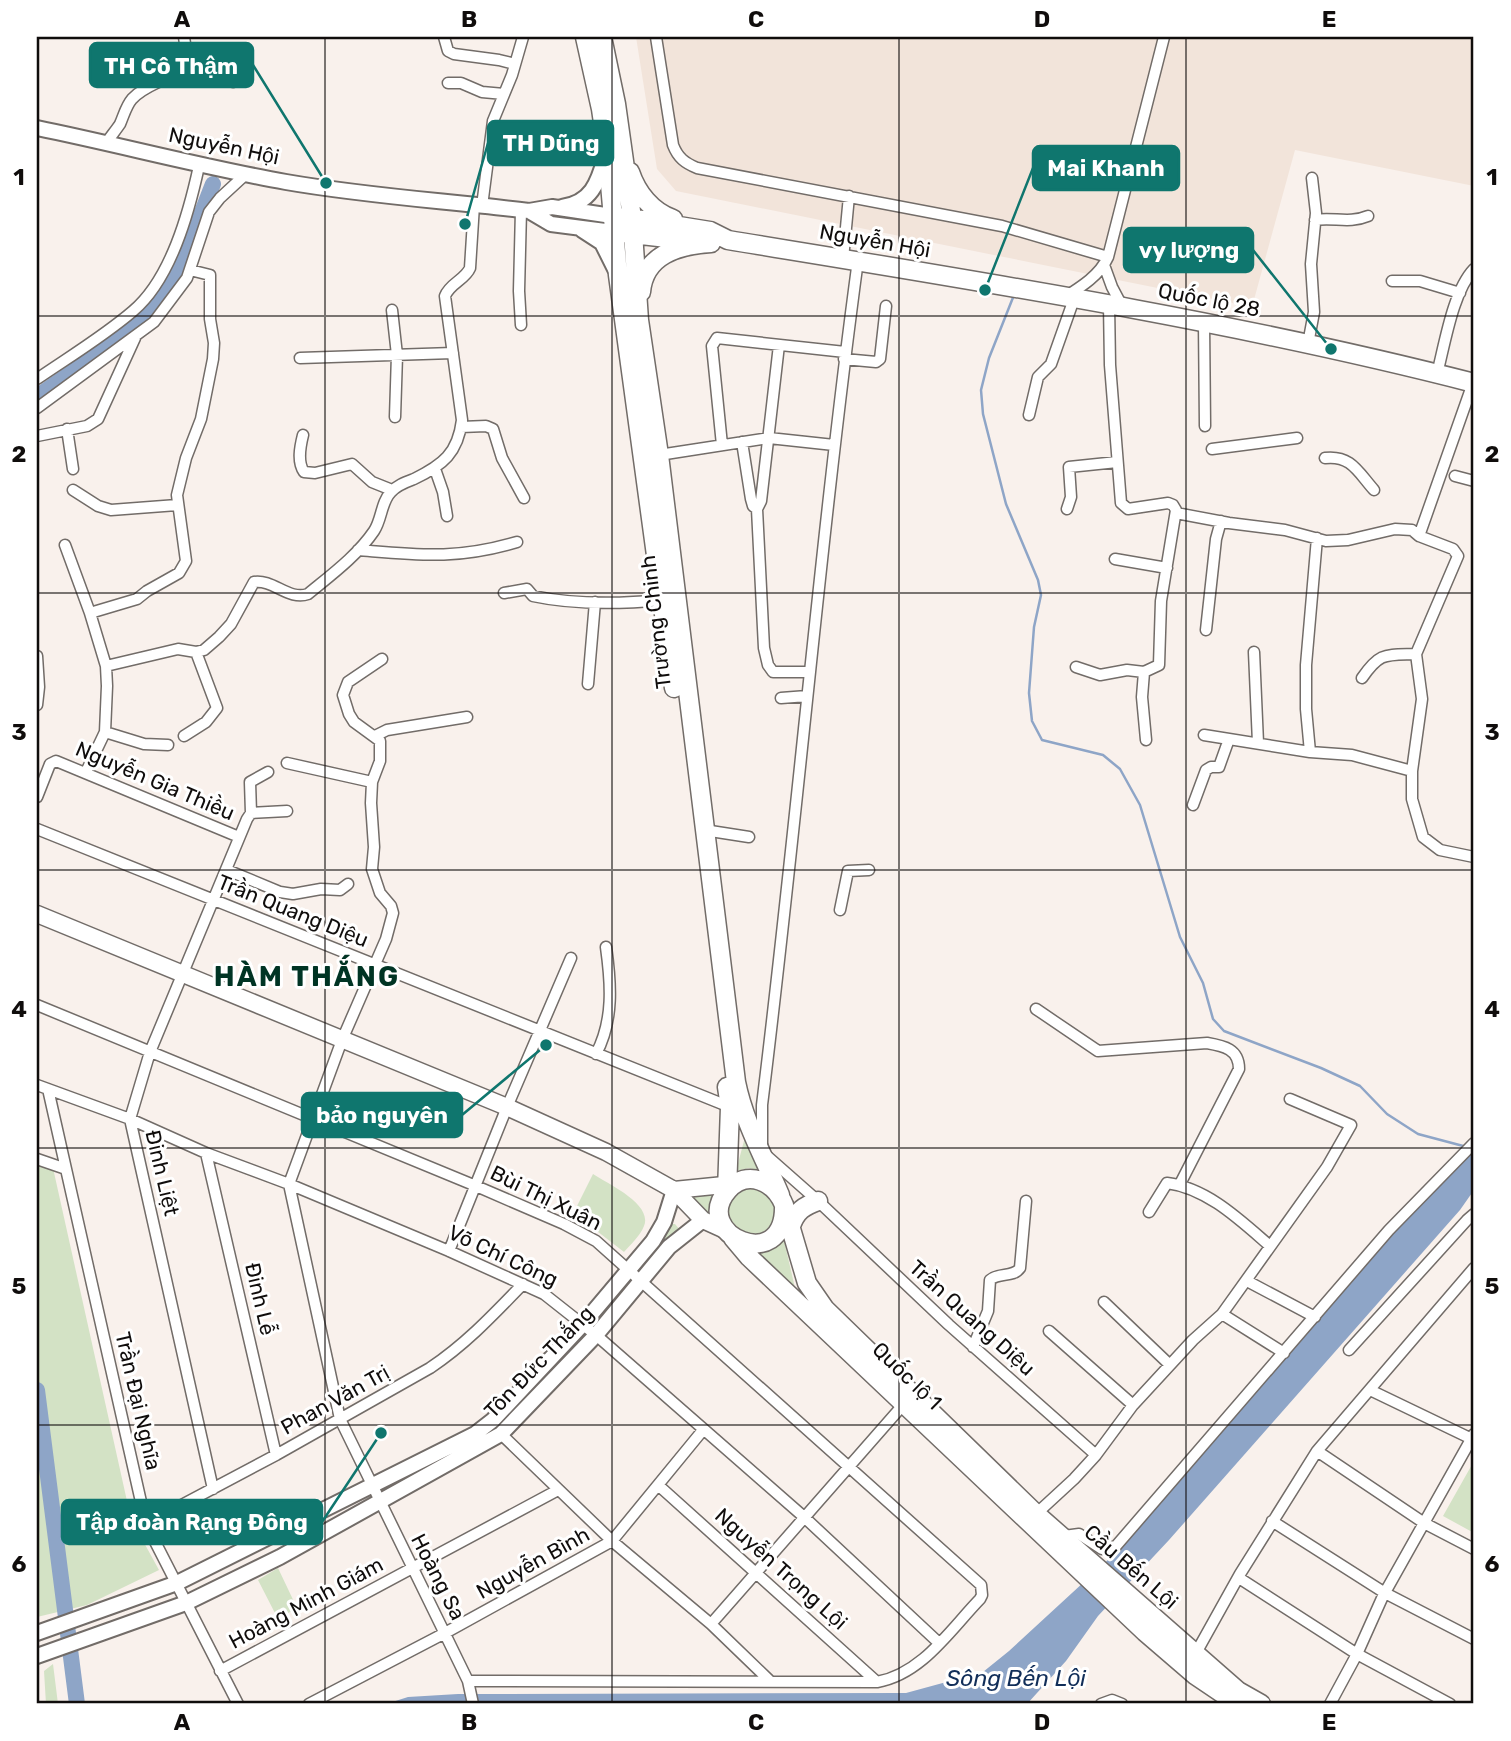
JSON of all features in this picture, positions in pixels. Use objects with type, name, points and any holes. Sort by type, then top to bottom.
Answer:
[{"type":"highway","name":"Trường Chinh","points":[[585,37],[632,226],[639,320],[659,455],[736,1082],[747,1125],[762,1152],[782,1200]]},
{"type":"highway","name":"Trường Chinh","points":[[602,37],[615,94],[613,224],[618,275],[730,1107],[729,1187]]},
{"type":"highway","points":[[614,148],[655,211],[716,238]]},
{"type":"highway","name":"Nguyễn Hội","points":[[613,224],[850,259],[1014,289]]},
{"type":"highway","points":[[639,320],[642,284],[652,263],[682,247],[716,238]]},
{"type":"highway","name":"Quốc lộ 28","points":[[1014,289],[1204,322],[1474,383]]},
{"type":"highway","points":[[743,1180],[764,1181],[782,1200],[784,1217],[774,1236],[754,1244],[743,1243],[729,1234],[720,1210],[729,1187],[743,1180]]},
{"type":"highway","name":"Quốc lộ 1","points":[[782,1200],[807,1283],[825,1309],[1036,1514],[1057,1541]]},
{"type":"highway","points":[[791,1226],[794,1215],[805,1206],[818,1201]]},
{"type":"highway","name":"Quốc lộ 1","points":[[729,1234],[749,1257],[903,1405],[1057,1541]]},
{"type":"highway","name":"Cầu Bến Lội","points":[[1057,1541],[1196,1653]]},
{"type":"highway","name":"Cầu Bến Lội","points":[[1057,1541],[1145,1632],[1195,1675],[1238,1704]]},
{"type":"highway","points":[[1196,1653],[1238,1691],[1261,1704]]},
{"type":"main road","name":"Nguyễn Hội","points":[[37,128],[107,142],[200,166],[288,182],[525,211],[552,207],[613,224]]},
{"type":"main road","points":[[552,207],[576,204],[588,197],[614,148]]},
{"type":"main road","name":"Nguyễn Hội","points":[[525,211],[551,224],[574,227],[613,224]]},
{"type":"main road","points":[[574,227],[591,234],[602,243],[618,275]]},
{"type":"main road","points":[[37,914],[507,1107],[606,1152],[674,1190],[703,1220],[729,1234]]},
{"type":"main road","points":[[674,1190],[729,1187]]},
{"type":"main road","name":"Tôn Đức Thắng","points":[[37,1633],[177,1583],[475,1434],[493,1420],[583,1324],[653,1241],[664,1222],[674,1190]]},
{"type":"main road","name":"Tôn Đức Thắng","points":[[37,1656],[186,1603],[280,1557],[501,1434],[596,1335],[669,1247],[703,1220]]},
{"type":"street","points":[[107,142],[133,98],[140,92],[170,79],[178,71],[184,59],[184,37]]},
{"type":"street","points":[[444,37],[446,47],[454,54],[515,64]]},
{"type":"street","points":[[106,666],[183,648],[196,652],[213,643],[226,631],[254,582],[263,582],[295,596],[303,596],[358,550],[377,526],[392,490],[435,469],[455,445],[461,435],[461,427],[445,296],[449,287],[468,273],[470,268],[493,121],[523,37]]},
{"type":"street","points":[[656,37],[671,134],[679,158],[697,168],[1002,226],[1106,261]]},
{"type":"street","points":[[1076,667],[1100,675],[1126,670],[1144,672],[1156,668],[1160,661],[1161,610],[1176,513],[1174,505],[1168,503],[1128,509],[1122,506],[1117,462],[1116,306],[1106,261],[1164,37]]},
{"type":"street","points":[[178,71],[233,82]]},
{"type":"street","points":[[448,83],[461,83],[482,92],[504,94]]},
{"type":"street","points":[[37,379],[135,310],[159,279],[192,199],[200,166]]},
{"type":"street","points":[[37,408],[155,322],[178,292],[190,270],[209,212],[246,174]]},
{"type":"street","points":[[1308,344],[1314,312],[1311,264],[1315,219],[1312,178]]},
{"type":"street","points":[[762,1152],[762,1105],[845,356],[850,259],[849,196]]},
{"type":"street","points":[[521,325],[519,291],[525,211]]},
{"type":"street","points":[[1315,219],[1347,222],[1368,216]]},
{"type":"street","points":[[1029,415],[1038,377],[1051,364],[1070,298],[1106,261]]},
{"type":"street","points":[[1437,374],[1460,293],[1467,276],[1474,269]]},
{"type":"street","points":[[90,613],[129,603],[180,573],[187,561],[177,505],[179,480],[201,419],[214,343],[210,319],[210,275],[190,270]]},
{"type":"street","points":[[1392,281],[1420,281],[1460,293]]},
{"type":"street","points":[[722,445],[713,342],[722,338],[876,362],[880,359],[886,306]]},
{"type":"street","points":[[392,310],[397,355],[395,417]]},
{"type":"street","points":[[1204,322],[1205,426]]},
{"type":"street","points":[[37,436],[87,426],[98,419],[136,336]]},
{"type":"street","points":[[779,345],[761,502],[757,509],[764,648],[768,665],[773,672],[810,672]]},
{"type":"street","points":[[300,358],[453,353]]},
{"type":"street","points":[[1419,536],[1474,383]]},
{"type":"street","points":[[461,427],[486,426],[493,429],[502,458],[524,498]]},
{"type":"street","points":[[67,429],[73,469]]},
{"type":"street","points":[[303,435],[300,453],[301,468],[304,472],[315,473],[352,464],[372,482],[392,490]]},
{"type":"street","points":[[659,455],[769,438],[834,445]]},
{"type":"street","points":[[1212,449],[1297,438]]},
{"type":"street","points":[[741,442],[751,499],[757,509]]},
{"type":"street","points":[[1325,458],[1338,457],[1349,462],[1374,490]]},
{"type":"street","points":[[1068,509],[1071,497],[1069,467],[1117,462]]},
{"type":"street","points":[[435,469],[447,516]]},
{"type":"street","points":[[1455,476],[1474,481]]},
{"type":"street","points":[[73,490],[106,509],[177,505]]},
{"type":"street","points":[[1176,513],[1285,530],[1334,542],[1395,529],[1412,530],[1419,536],[1453,549],[1458,556],[1416,654],[1422,699],[1412,771],[1412,799],[1423,837],[1440,850],[1474,858]]},
{"type":"street","points":[[1206,630],[1216,540],[1221,521]]},
{"type":"street","points":[[1310,752],[1306,709],[1307,665],[1317,538]]},
{"type":"street","points":[[358,550],[453,556],[486,551],[517,542]]},
{"type":"street","points":[[65,545],[106,666],[105,732],[86,772]]},
{"type":"street","points":[[1115,559],[1167,568]]},
{"type":"street","points":[[504,593],[527,589],[531,596],[539,598],[595,602],[663,600]]},
{"type":"street","points":[[588,684],[595,602]]},
{"type":"street","points":[[184,736],[206,722],[217,708],[196,652]]},
{"type":"street","points":[[1254,652],[1258,743]]},
{"type":"street","points":[[1362,678],[1375,660],[1390,655],[1416,654]]},
{"type":"street","points":[[37,656],[37,705]]},
{"type":"street","points":[[289,1184],[342,1040],[386,939],[393,909],[380,893],[372,869],[372,782],[379,771],[380,741],[354,722],[343,695],[348,682],[382,659]]},
{"type":"street","points":[[1144,672],[1142,703],[1146,740]]},
{"type":"street","points":[[781,698],[807,696]]},
{"type":"street","points":[[375,736],[387,730],[467,717]]},
{"type":"street","points":[[105,732],[144,744],[168,745]]},
{"type":"street","points":[[1204,735],[1310,752],[1352,755],[1412,771]]},
{"type":"street","points":[[1193,806],[1206,770],[1211,766],[1219,766],[1229,739]]},
{"type":"street","name":"Nguyễn Gia Thiều","points":[[37,792],[50,764],[56,761],[239,837]]},
{"type":"street","points":[[287,763],[372,782]]},
{"type":"street","points":[[268,772],[250,782],[251,813],[287,811]]},
{"type":"street","name":"Đinh Liệt","points":[[213,1489],[130,1119],[150,1052],[251,813]]},
{"type":"street","name":"Trần Quang Diệu","points":[[37,829],[730,1107]]},
{"type":"street","points":[[704,830],[749,837]]},
{"type":"street","points":[[227,870],[280,892],[293,894],[321,889],[340,890],[348,884]]},
{"type":"street","points":[[840,910],[848,871],[869,870]]},
{"type":"street","points":[[596,1054],[609,1013],[610,975],[606,947]]},
{"type":"street","points":[[449,1251],[571,958]]},
{"type":"street","name":"Bùi Thị Xuân","points":[[37,1005],[476,1186],[586,1235],[629,1269],[977,1581],[983,1590],[980,1599],[939,1643]]},
{"type":"street","points":[[1036,1009],[1098,1051],[1207,1043],[1233,1050],[1239,1059],[1239,1069],[1180,1184]]},
{"type":"street","name":"Võ Chí Công","points":[[37,1085],[130,1119],[206,1153],[289,1184],[544,1294],[596,1335],[804,1517],[939,1643]]},
{"type":"street","name":"Trần Đại Nghĩa","points":[[48,1089],[146,1524],[238,1704]]},
{"type":"street","points":[[1036,1514],[1074,1479],[1096,1455],[1133,1405],[1222,1314],[1327,1167],[1351,1125],[1290,1098]]},
{"type":"street","points":[[1057,1541],[1079,1534],[1102,1549],[1116,1546],[1389,1230],[1474,1143]]},
{"type":"street","name":"Trần Quang Diệu","points":[[762,1152],[1096,1455]]},
{"type":"street","name":"Đinh Lễ","points":[[206,1153],[276,1455]]},
{"type":"street","points":[[37,1159],[66,1169]]},
{"type":"street","points":[[1149,1212],[1167,1183],[1180,1184],[1212,1200],[1270,1245]]},
{"type":"street","name":"Hoàng Sa","points":[[289,1184],[340,1419],[468,1681],[473,1703]]},
{"type":"street","points":[[973,1346],[988,1311],[990,1280],[995,1276],[1015,1273],[1020,1268],[1026,1201]]},
{"type":"street","points":[[1349,1350],[1474,1214]]},
{"type":"street","points":[[1196,1653],[1272,1521],[1317,1451],[1474,1268]]},
{"type":"street","points":[[1247,1281],[1315,1317]]},
{"type":"street","name":"Phan Văn Trị","points":[[146,1524],[276,1455],[450,1355],[483,1326],[523,1284]]},
{"type":"street","points":[[1104,1302],[1170,1365]]},
{"type":"street","points":[[1222,1314],[1284,1353]]},
{"type":"street","points":[[1049,1331],[1133,1405]]},
{"type":"street","points":[[1330,1704],[1357,1654],[1385,1592],[1473,1437],[1370,1390]]},
{"type":"street","points":[[711,1624],[903,1405]]},
{"type":"street","name":"Nguyễn Bình","points":[[309,1704],[612,1541],[703,1430]]},
{"type":"street","points":[[501,1434],[612,1541],[711,1624],[769,1680]]},
{"type":"street","points":[[1317,1451],[1424,1523],[1474,1549]]},
{"type":"street","name":"Nguyễn Trọng Lội","points":[[658,1485],[877,1682]]},
{"type":"street","name":"Hoàng Minh Giám","points":[[220,1671],[558,1490]]},
{"type":"street","points":[[1272,1521],[1385,1592],[1474,1639]]},
{"type":"street","points":[[1238,1578],[1357,1654],[1450,1704]]},
{"type":"street","points":[[468,1681],[877,1682],[894,1678],[912,1669],[939,1643]]},
{"type":"street","points":[[1101,1704],[1112,1700],[1122,1704]]},
{"type":"shaded area","points":[[636,37],[1474,37],[1474,186],[1295,150],[1252,307],[676,191],[657,169]]},
{"type":"green space","points":[[745,1137],[761,1171],[749,1168],[736,1171]]},
{"type":"green space","points":[[37,1162],[53,1168],[131,1519],[159,1570],[87,1605],[37,1617]]},
{"type":"green space","points":[[593,1174],[628,1196],[642,1210],[644,1226],[624,1252],[584,1221],[572,1216]]},
{"type":"green space","points":[[751,1187],[768,1194],[775,1211],[768,1228],[751,1235],[734,1228],[727,1211],[734,1194]]},
{"type":"green space","points":[[716,1193],[711,1216],[689,1197]]},
{"type":"green space","points":[[672,1224],[680,1230],[647,1263],[644,1261]]},
{"type":"green space","points":[[783,1236],[795,1288],[757,1254],[768,1249]]},
{"type":"green space","points":[[1474,1461],[1474,1533],[1443,1516]]},
{"type":"green space","points":[[278,1568],[297,1608],[278,1619],[258,1580]]},
{"type":"green space","points":[[53,1664],[58,1704],[46,1704],[44,1671]]},
{"type":"water","name":"Sông Bến Lội","points":[[1474,1147],[1474,1190],[1460,1210],[1169,1540],[1098,1616],[1066,1661],[1027,1704],[386,1704],[408,1697],[458,1694],[906,1693],[983,1672],[1122,1547],[1397,1228]]},
{"type":"waterway","points":[[37,397],[135,324],[161,296],[184,256],[213,184]]},
{"type":"waterway","points":[[1014,295],[989,358],[981,390],[983,414],[1006,504],[1038,580],[1041,595],[1034,627],[1029,693],[1032,721],[1042,740],[1103,755],[1120,769],[1140,805],[1180,937],[1203,983],[1213,1019],[1224,1031],[1360,1086],[1387,1114],[1418,1134],[1467,1147]]},
{"type":"waterway","points":[[37,1390],[77,1704]]},
{"type":"place","name":"TH Cô Thậm","points":[[326,183]]},
{"type":"place","name":"TH Dũng","points":[[465,224]]},
{"type":"place","name":"Mai Khanh","points":[[985,290]]},
{"type":"place","name":"vy lượng","points":[[1331,349]]},
{"type":"place","name":"bảo nguyên","points":[[546,1045]]},
{"type":"place","name":"Tập đoàn Rạng Đông","points":[[381,1433]]},
{"type":"district","name":"HÀM THẮNG","points":[[307,976]]}]
